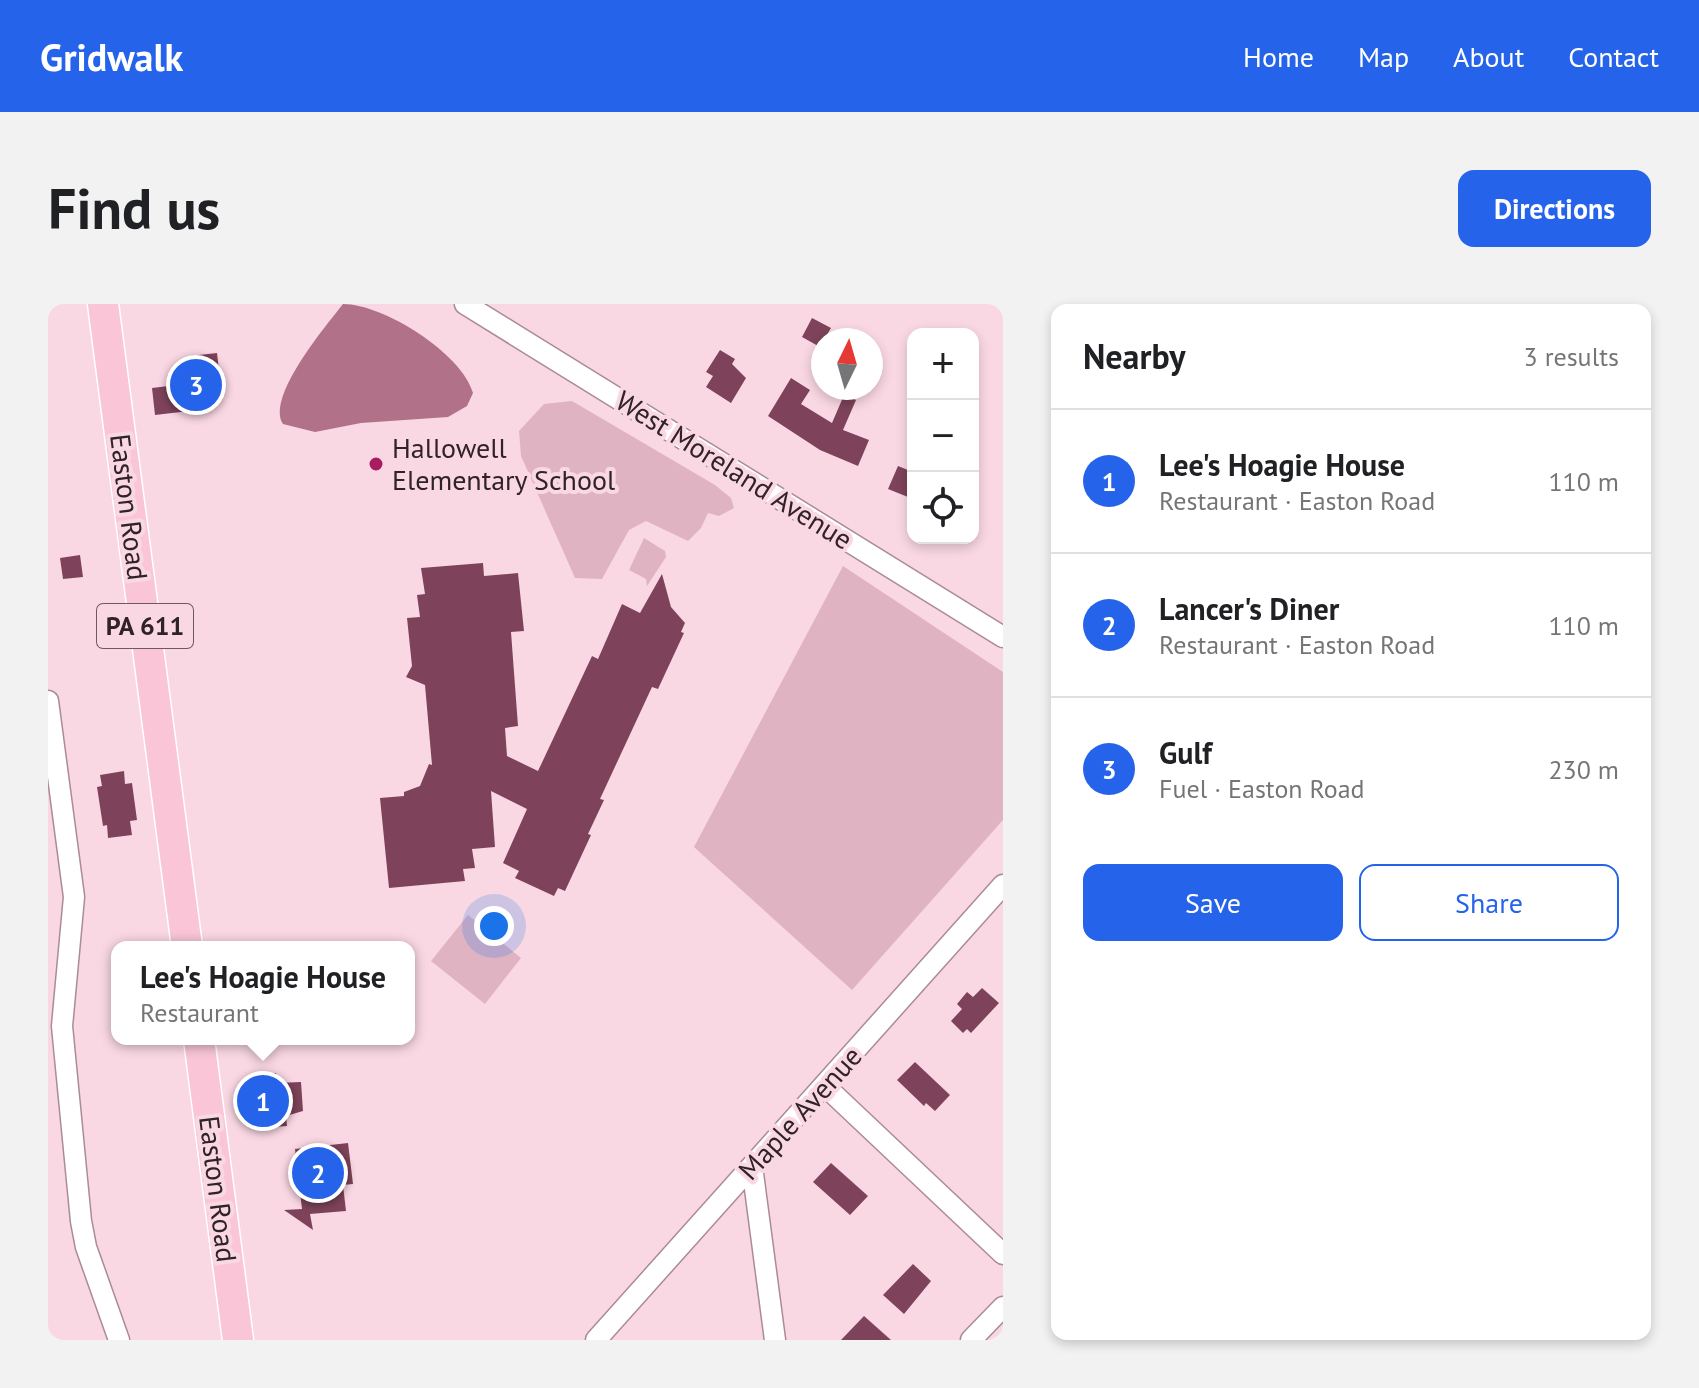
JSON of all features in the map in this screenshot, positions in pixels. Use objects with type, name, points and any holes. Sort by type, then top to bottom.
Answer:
[{"type":"highway","name":"Easton Road","points":[[103,304],[186,941]]},
{"type":"highway","name":"Easton Road","points":[[200,1045],[238,1340]]},
{"type":"street","name":"West Moreland Avenue","points":[[465,304],[1003,637]]},
{"type":"street","points":[[48,701],[74,897],[62,1026],[81,1221],[86,1247],[119,1340]]},
{"type":"street","name":"Maple Avenue","points":[[596,1340],[1003,885]]},
{"type":"street","points":[[824,1085],[1003,1254]]},
{"type":"street","points":[[752,1166],[775,1340]]},
{"type":"street","points":[[971,1340],[1003,1307]]},
{"type":"shaded area","points":[[343,304],[379,312],[438,347],[466,378],[473,393],[467,406],[448,417],[361,423],[315,432],[283,424],[280,412],[290,380]]},
{"type":"shaded area","points":[[572,401],[715,485],[731,498],[734,508],[719,516],[708,513],[701,528],[688,541],[646,521],[629,530],[602,579],[575,578],[521,456],[519,431],[544,404]]},
{"type":"shaded area","points":[[644,538],[665,551],[666,557],[647,586],[646,579],[629,570]]},
{"type":"shaded area","points":[[843,566],[1003,672],[1003,820],[852,990],[694,847]]},
{"type":"shaded area","points":[[468,915],[521,958],[485,1004],[431,961]]},
{"type":"building","points":[[812,318],[831,328],[811,328],[811,342],[802,337]]},
{"type":"building","points":[[720,350],[735,359],[732,364],[746,378],[731,403],[706,387],[713,376],[706,372]]},
{"type":"building","points":[[217,353],[222,395],[196,398],[198,410],[155,415],[152,388],[193,383],[190,356]]},
{"type":"building","points":[[791,378],[810,390],[801,404],[832,423],[842,400],[856,400],[843,430],[869,440],[858,466],[820,450],[768,416]]},
{"type":"building","points":[[898,466],[907,470],[907,497],[888,489]]},
{"type":"building","points":[[80,555],[83,577],[63,579],[60,558]]},
{"type":"building","points":[[483,563],[484,576],[518,573],[524,631],[511,632],[518,726],[505,728],[507,756],[538,771],[592,656],[598,659],[622,604],[640,613],[662,574],[671,607],[685,623],[681,632],[684,633],[658,689],[652,687],[600,799],[604,800],[588,834],[591,835],[565,891],[558,888],[554,896],[515,878],[519,871],[503,863],[527,809],[491,791],[495,847],[472,849],[475,868],[463,869],[465,881],[389,888],[380,798],[404,796],[404,792],[420,786],[429,764],[432,765],[425,685],[406,677],[412,666],[407,618],[420,617],[417,595],[425,594],[421,568]]},
{"type":"building","points":[[124,771],[125,784],[132,783],[137,820],[130,821],[132,835],[108,838],[97,787],[102,786],[100,775]]},
{"type":"building","points":[[982,988],[999,1003],[971,1033],[967,1029],[963,1033],[951,1021],[962,1009],[957,1004],[967,992],[973,997]]},
{"type":"building","points":[[915,1062],[950,1095],[935,1111],[926,1103],[924,1106],[897,1080]]},
{"type":"building","points":[[276,1073],[277,1083],[301,1082],[303,1111],[286,1116],[287,1126],[259,1128],[253,1075]]},
{"type":"building","points":[[348,1143],[353,1184],[343,1185],[346,1211],[310,1214],[313,1230],[284,1210],[302,1209],[295,1149]]},
{"type":"building","points":[[831,1163],[868,1196],[850,1215],[813,1182]]},
{"type":"building","points":[[913,1264],[931,1281],[904,1314],[883,1295]]},
{"type":"building","points":[[864,1316],[891,1340],[841,1340]]},
{"type":"place","name":"Gulf","points":[[196,385]]},
{"type":"place","name":"Hallowell Elementary School","points":[[376,464]]},
{"type":"place","name":"Lee's Hoagie House","points":[[263,1101]]},
{"type":"place","name":"Lancer's Diner","points":[[318,1173]]}]
